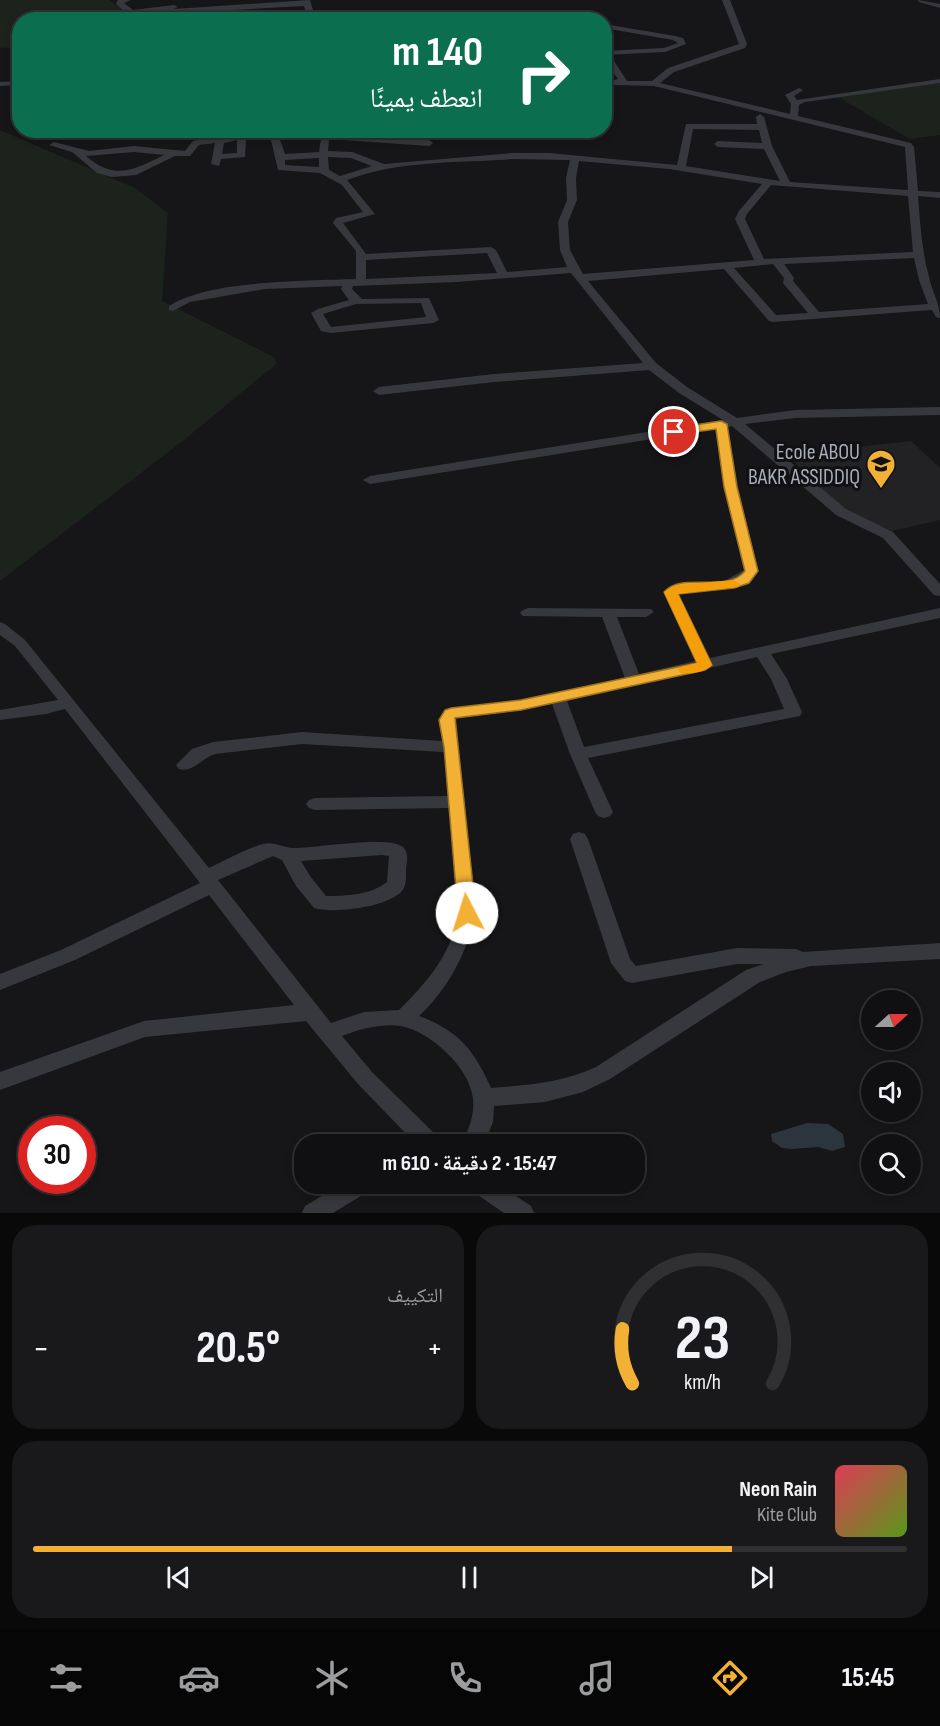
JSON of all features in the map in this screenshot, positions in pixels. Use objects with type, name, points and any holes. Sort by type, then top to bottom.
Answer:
[{"type":"street","points":[[127,0],[119,2],[128,12]]},
{"type":"street","points":[[150,0],[162,12]]},
{"type":"street","points":[[204,12],[209,0]]},
{"type":"street","points":[[654,84],[671,70],[742,46],[726,0]]},
{"type":"street","points":[[922,0],[940,6]]},
{"type":"street","points":[[174,12],[230,4],[307,2]]},
{"type":"street","points":[[165,12],[177,6]]},
{"type":"street","points":[[612,27],[667,36],[680,40],[682,44],[665,50],[612,53]]},
{"type":"street","points":[[612,64],[621,77],[622,81],[617,83]]},
{"type":"street","points":[[795,104],[803,100],[940,81]]},
{"type":"street","points":[[612,84],[654,84],[794,116],[908,145],[911,149],[913,193],[923,276],[937,311],[778,320],[770,318],[726,265]]},
{"type":"street","points":[[794,116],[795,104],[789,95],[799,90]]},
{"type":"street","points":[[762,109],[759,115],[767,146],[787,184]]},
{"type":"street","points":[[681,168],[689,126],[762,127]]},
{"type":"street","points":[[52,143],[76,152],[96,154],[134,149],[189,153],[196,143],[225,138]]},
{"type":"street","points":[[229,138],[220,142],[217,160],[242,155],[232,138]]},
{"type":"street","points":[[274,138],[281,168],[324,170],[345,183],[370,214],[340,220],[338,223],[358,245],[363,257],[360,284]]},
{"type":"street","points":[[324,170],[326,138]]},
{"type":"street","points":[[355,138],[429,143]]},
{"type":"street","points":[[427,138],[434,151],[449,161]]},
{"type":"street","points":[[718,144],[767,146]]},
{"type":"street","points":[[76,152],[92,168],[116,176],[126,174],[172,153]]},
{"type":"street","points":[[280,157],[352,155],[384,166]]},
{"type":"street","points":[[338,180],[364,170],[384,166],[531,156],[681,168],[768,183],[940,195]]},
{"type":"street","points":[[575,158],[571,178],[572,200],[562,222],[565,250],[577,274],[652,366],[841,512],[888,535],[940,592]]},
{"type":"street","points":[[760,262],[740,219],[742,213],[768,183]]},
{"type":"street","points":[[363,257],[491,250],[504,276]]},
{"type":"street","points":[[173,308],[187,299],[251,287],[307,283],[348,285],[920,255]]},
{"type":"street","points":[[776,261],[789,278],[788,281],[817,317]]},
{"type":"street","points":[[348,285],[346,289],[356,301]]},
{"type":"street","points":[[425,300],[433,320],[331,330],[325,329],[317,317],[317,313],[356,301],[425,300]]},
{"type":"street","points":[[379,391],[494,378],[652,366]]},
{"type":"street","points":[[370,480],[795,414],[940,411]]},
{"type":"street","points":[[705,665],[671,592],[676,589],[729,585],[744,581],[752,571],[730,487],[728,423]]},
{"type":"street","points":[[528,613],[646,612]]},
{"type":"street","points":[[608,614],[634,681]]},
{"type":"street","points":[[403,1018],[422,1002],[451,963],[462,939],[467,913],[452,747],[447,720],[451,713],[502,708],[558,698],[761,651],[940,614]]},
{"type":"street","points":[[0,627],[20,643],[327,1033],[365,1078],[420,1134]]},
{"type":"street","points":[[578,754],[794,712],[761,651]]},
{"type":"street","points":[[558,698],[578,754],[604,812]]},
{"type":"street","points":[[0,715],[46,709],[68,703]]},
{"type":"street","points":[[185,765],[198,753],[213,748],[302,738],[452,747]]},
{"type":"street","points":[[315,804],[457,802]]},
{"type":"street","points":[[579,839],[621,963],[632,975],[737,956],[811,958],[940,951]]},
{"type":"street","points":[[0,982],[68,956],[265,850],[275,849],[289,855],[356,848],[394,850],[398,854],[396,885],[386,893],[338,903],[321,903],[303,881],[289,855]]},
{"type":"street","points":[[484,1098],[545,1093],[575,1086],[603,1073],[753,976],[811,958]]},
{"type":"street","points":[[0,1081],[144,1029],[311,1012]]},
{"type":"street","points":[[327,1033],[373,1019],[403,1018],[436,1030],[460,1050],[484,1098],[482,1122],[477,1134]]},
{"type":"street","points":[[313,1213],[344,1194]]},
{"type":"street","points":[[495,1194],[524,1213]]},
{"type":"shaded area","points":[[0,0],[109,0],[126,12],[12,12],[12,47],[0,48]]},
{"type":"shaded area","points":[[940,83],[940,135],[910,139],[838,97]]},
{"type":"shaded area","points":[[0,130],[12,135],[12,138],[19,138],[135,188],[168,213],[162,301],[274,357],[276,364],[184,440],[0,581]]},
{"type":"shaded area","name":"Ecole ABOU BAKR ASSIDDIQ","points":[[911,441],[940,468],[940,520],[892,531],[844,510],[787,455]]},
{"type":"shaded area","points":[[807,1123],[828,1124],[843,1134],[845,1147],[832,1151],[818,1147],[792,1149],[782,1148],[772,1141],[771,1134]]},
{"type":"slow traffic","points":[[685,670],[705,665],[676,607],[671,592],[676,589],[733,584]]},
{"type":"place","name":"Ecole ABOU BAKR ASSIDDIQ","points":[[881,490]]},
{"type":"route","points":[[467,913],[452,747],[447,720],[451,713],[521,705],[705,665],[676,607],[671,592],[676,589],[729,585],[744,581],[752,571],[730,487],[721,424],[674,432]]}]
